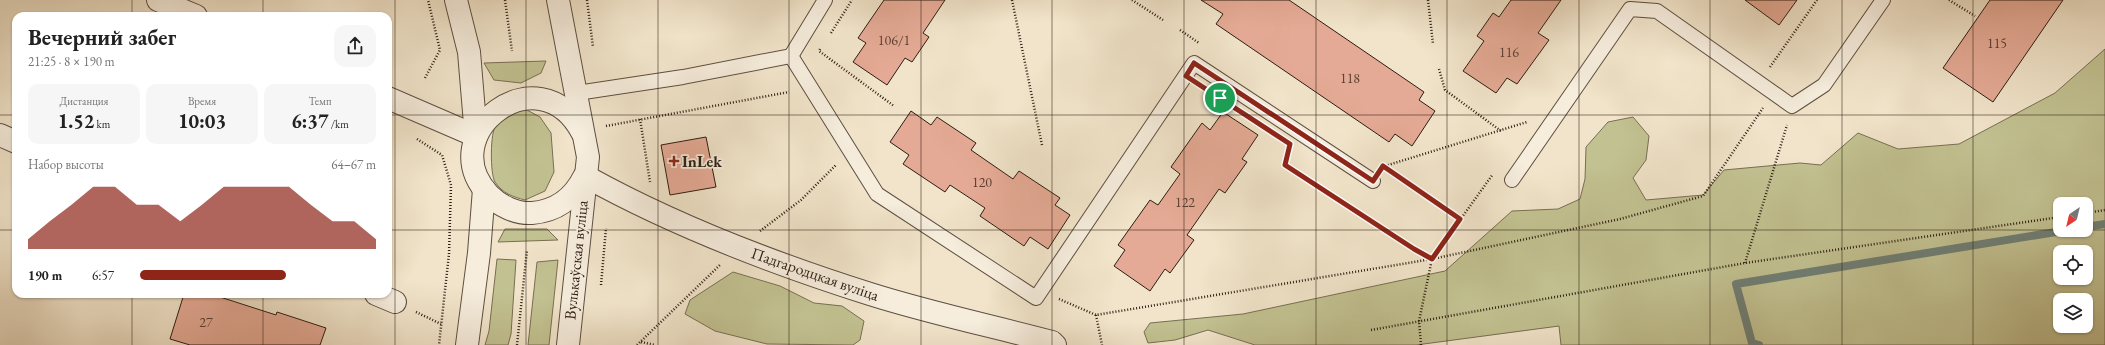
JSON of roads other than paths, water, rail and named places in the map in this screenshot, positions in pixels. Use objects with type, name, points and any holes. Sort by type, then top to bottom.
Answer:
[{"type":"street","points":[[158,0],[186,12]]},
{"type":"street","name":"Вулькаўская вуліца","points":[[456,0],[469,52],[476,136],[473,155],[476,173],[484,189],[496,201],[510,210],[526,213],[544,212],[559,206],[572,196],[585,176]]},
{"type":"street","name":"Вулькаўская вуліца","points":[[558,0],[586,139],[588,157],[568,345]]},
{"type":"street","name":"Вулькаўская вуліца","points":[[476,136],[487,118],[500,107],[516,100],[532,99],[548,101],[564,109],[577,122],[586,139]]},
{"type":"street","points":[[392,100],[476,136]]},
{"type":"street","points":[[0,135],[12,140]]},
{"type":"street","name":"Падгародцкая вуліца","points":[[585,176],[637,204],[738,248],[871,295],[1052,342],[1055,345]]},
{"type":"street","name":"Вулькаўская вуліца","points":[[467,345],[478,260],[484,189]]},
{"type":"lane","points":[[577,93],[683,77],[791,56],[825,0]]},
{"type":"lane","points":[[1512,180],[1630,9],[1657,11],[1792,106],[1824,85],[1883,0]]},
{"type":"lane","points":[[791,56],[877,194],[1036,298],[1194,63],[1373,181]]},
{"type":"waterway","points":[[2093,226],[2105,224]]},
{"type":"waterway","points":[[1759,345],[1752,343],[1736,284],[2053,232]]},
{"type":"place","name":"InLek","points":[[674,161]]}]
